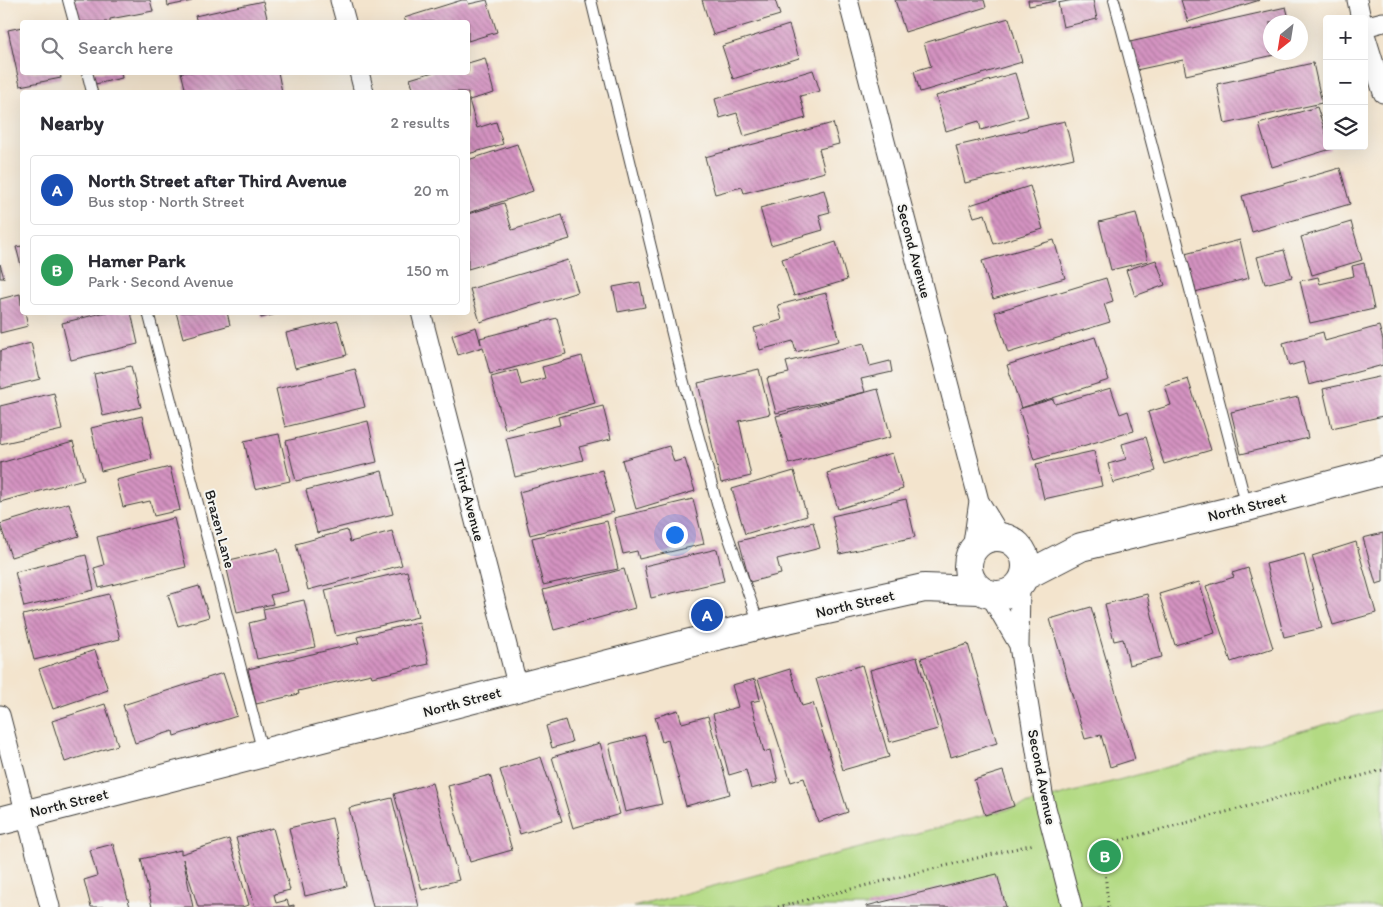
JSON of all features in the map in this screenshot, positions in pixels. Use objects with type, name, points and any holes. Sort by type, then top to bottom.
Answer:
[{"type":"main road","name":"North Street","points":[[1022,581],[1081,547],[1248,508],[1383,471]]},
{"type":"main road","points":[[990,537],[1010,541],[1024,555],[1027,565],[1022,581],[1011,592],[1001,595],[985,592],[972,582],[968,572],[970,555],[980,542],[990,537]]},
{"type":"main road","name":"North Street","points":[[1010,541],[1081,547]]},
{"type":"main road","name":"North Street","points":[[924,588],[970,555]]},
{"type":"main road","name":"North Street","points":[[0,821],[760,625],[924,588],[985,592]]},
{"type":"street","points":[[340,0],[345,20]]},
{"type":"street","name":"Second Avenue","points":[[848,0],[979,501],[1010,541]]},
{"type":"street","points":[[1357,0],[1360,15]]},
{"type":"street","points":[[1368,28],[1383,22]]},
{"type":"street","points":[[1368,42],[1383,93]]},
{"type":"street","points":[[360,75],[364,90]]},
{"type":"street","name":"Third Avenue","points":[[422,315],[518,688]]},
{"type":"street","name":"Second Avenue","points":[[970,555],[979,501]]},
{"type":"street","name":"Second Avenue","points":[[1022,581],[1019,646],[1044,800],[1072,907]]},
{"type":"street","name":"Second Avenue","points":[[985,592],[1019,646]]},
{"type":"street","points":[[0,715],[50,907]]},
{"type":"lane","points":[[68,0],[73,20]]},
{"type":"lane","points":[[591,0],[693,417],[717,504],[760,625]]},
{"type":"lane","points":[[1114,0],[1248,508]]},
{"type":"lane","points":[[88,75],[92,90]]},
{"type":"lane","name":"Brazen Lane","points":[[149,315],[264,754]]},
{"type":"path","points":[[1108,907],[1103,845],[1383,770]]},
{"type":"path","points":[[778,907],[1035,844]]},
{"type":"green space","points":[[1383,709],[1383,907],[633,907],[1044,800]]},
{"type":"building","points":[[73,0],[150,0],[153,11],[110,20],[78,20]]},
{"type":"building","points":[[167,0],[192,0],[192,1],[168,6]]},
{"type":"building","points":[[462,0],[467,0],[469,4],[487,0],[497,32],[470,40],[470,20],[405,20],[404,18]]},
{"type":"building","points":[[702,0],[775,0],[780,15],[713,35]]},
{"type":"building","points":[[895,0],[984,0],[986,7],[905,32]]},
{"type":"building","points":[[1028,0],[1056,0],[1056,1],[1029,6]]},
{"type":"building","points":[[1073,0],[1093,0],[1097,19],[1063,27],[1058,3]]},
{"type":"building","points":[[1181,0],[1260,0],[1188,22]]},
{"type":"building","points":[[263,1],[268,20],[196,20],[195,16]]},
{"type":"building","points":[[1286,7],[1288,15],[1263,15],[1263,58],[1186,75],[1183,60],[1136,70],[1130,42]]},
{"type":"building","points":[[1009,18],[1022,62],[920,92],[914,71],[931,66],[924,43]]},
{"type":"building","points":[[789,25],[799,58],[733,79],[722,46]]},
{"type":"building","points":[[20,27],[20,75],[60,75],[61,78],[20,86],[8,30]]},
{"type":"building","points":[[485,58],[494,93],[470,100],[470,90],[413,90],[410,79],[423,75],[470,75],[470,62]]},
{"type":"building","points":[[1313,63],[1322,103],[1225,124],[1217,84]]},
{"type":"building","points":[[813,70],[820,91],[800,96],[806,118],[744,136],[737,113],[720,118],[715,99]]},
{"type":"building","points":[[1015,73],[1028,116],[981,130],[979,121],[946,131],[936,96]]},
{"type":"building","points":[[89,75],[122,75],[122,78],[91,85]]},
{"type":"building","points":[[182,75],[279,75],[282,90],[186,90]]},
{"type":"building","points":[[470,104],[477,128],[496,122],[503,144],[470,153]]},
{"type":"building","points":[[1317,107],[1323,125],[1323,150],[1328,150],[1272,167],[1259,124]]},
{"type":"building","points":[[1065,121],[1074,158],[965,183],[956,146]]},
{"type":"building","points":[[833,123],[839,144],[819,149],[825,172],[744,193],[742,187],[715,194],[705,157]]},
{"type":"building","points":[[517,144],[533,191],[470,212],[470,159]]},
{"type":"building","points":[[1340,168],[1350,204],[1252,232],[1242,196]]},
{"type":"building","points":[[1030,186],[1043,229],[994,244],[985,214],[974,217],[970,205]]},
{"type":"building","points":[[824,190],[830,212],[819,215],[823,230],[771,245],[760,208]]},
{"type":"building","points":[[504,203],[512,230],[562,215],[570,239],[470,268],[470,213]]},
{"type":"building","points":[[1136,213],[1148,261],[1111,270],[1099,222]]},
{"type":"building","points":[[1351,222],[1362,260],[1312,275],[1301,237]]},
{"type":"building","points":[[1054,240],[1065,278],[993,299],[982,261]]},
{"type":"building","points":[[1240,240],[1249,278],[1191,293],[1181,255]]},
{"type":"building","points":[[836,242],[847,280],[794,296],[782,259]]},
{"type":"building","points":[[20,246],[20,262],[16,247]]},
{"type":"building","points":[[1284,250],[1292,277],[1265,284],[1257,257]]},
{"type":"building","points":[[568,260],[578,292],[480,322],[470,289]]},
{"type":"building","points":[[1156,260],[1165,285],[1135,296],[1126,270]]},
{"type":"building","points":[[1364,263],[1374,309],[1310,323],[1300,281],[1318,277],[1320,284],[1354,276],[1352,266]]},
{"type":"building","points":[[0,264],[4,278],[0,278]]},
{"type":"building","points":[[1106,278],[1113,301],[1104,304],[1110,322],[1008,353],[995,312]]},
{"type":"building","points":[[640,282],[645,307],[618,312],[613,287]]},
{"type":"building","points":[[826,293],[839,341],[796,352],[793,341],[760,350],[754,328],[782,320],[778,305]]},
{"type":"building","points":[[20,294],[20,315],[26,315],[28,326],[0,333],[0,299]]},
{"type":"building","points":[[94,315],[132,315],[138,344],[71,360],[62,323]]},
{"type":"building","points":[[177,315],[228,315],[230,325],[183,338]]},
{"type":"building","points":[[260,315],[272,315],[261,318]]},
{"type":"building","points":[[557,318],[566,354],[490,374],[483,347],[458,355],[452,335],[476,327],[481,344],[480,338]]},
{"type":"building","points":[[338,321],[347,355],[295,368],[286,333]]},
{"type":"building","points":[[1379,326],[1383,340],[1383,365],[1309,385],[1303,362],[1289,366],[1283,343],[1323,332],[1325,341]]},
{"type":"building","points":[[1095,337],[1109,380],[1021,408],[1007,365]]},
{"type":"building","points":[[31,343],[40,379],[0,389],[0,351]]},
{"type":"building","points":[[864,343],[870,366],[890,361],[892,372],[861,379],[865,392],[776,413],[767,378],[789,373],[786,362]]},
{"type":"building","points":[[582,356],[595,403],[505,429],[491,377],[517,370],[521,385],[545,378],[542,367]]},
{"type":"building","points":[[131,366],[141,407],[103,416],[94,374]]},
{"type":"building","points":[[355,369],[365,407],[285,427],[276,389]]},
{"type":"building","points":[[759,369],[770,414],[739,421],[751,476],[721,483],[698,383]]},
{"type":"building","points":[[1383,376],[1383,416],[1332,428],[1323,389]]},
{"type":"building","points":[[1188,379],[1211,450],[1164,464],[1148,412],[1171,405],[1165,386]]},
{"type":"building","points":[[1111,388],[1120,414],[1128,411],[1134,431],[1034,460],[1019,409],[1053,399],[1055,404]]},
{"type":"building","points":[[878,389],[891,437],[789,464],[776,416]]},
{"type":"building","points":[[54,393],[62,430],[0,444],[0,406]]},
{"type":"building","points":[[1298,397],[1308,438],[1241,454],[1231,412]]},
{"type":"building","points":[[603,406],[611,439],[579,447],[583,460],[515,477],[506,438],[560,425],[558,417]]},
{"type":"building","points":[[142,416],[152,459],[101,471],[91,428]]},
{"type":"building","points":[[368,421],[377,462],[296,481],[286,441]]},
{"type":"building","points":[[279,434],[290,481],[255,489],[244,441]]},
{"type":"building","points":[[1146,437],[1156,471],[1113,483],[1108,464],[1126,459],[1122,444]]},
{"type":"building","points":[[73,442],[84,479],[0,502],[0,463]]},
{"type":"building","points":[[669,446],[674,462],[685,459],[695,491],[636,509],[622,460]]},
{"type":"building","points":[[1094,451],[1102,486],[1044,499],[1036,464]]},
{"type":"building","points":[[892,453],[903,489],[838,509],[827,473]]},
{"type":"building","points":[[170,467],[180,510],[154,516],[150,501],[123,507],[116,480]]},
{"type":"building","points":[[602,470],[614,512],[530,535],[519,492]]},
{"type":"building","points":[[382,471],[393,514],[317,533],[306,490]]},
{"type":"building","points":[[794,471],[807,516],[745,534],[732,489]]},
{"type":"building","points":[[693,499],[704,544],[639,559],[637,551],[623,554],[614,518]]},
{"type":"building","points":[[906,499],[915,537],[840,554],[832,516]]},
{"type":"building","points":[[69,503],[79,536],[11,557],[0,524]]},
{"type":"building","points":[[174,518],[186,567],[99,588],[94,568],[104,565],[97,537]]},
{"type":"building","points":[[607,521],[618,569],[543,585],[532,538]]},
{"type":"building","points":[[813,522],[820,548],[777,559],[781,574],[750,582],[739,541]]},
{"type":"building","points":[[347,530],[350,542],[392,531],[402,565],[308,590],[296,544]]},
{"type":"building","points":[[1383,533],[1383,582],[1376,584],[1363,538]]},
{"type":"building","points":[[1356,542],[1376,613],[1333,625],[1312,556]]},
{"type":"building","points":[[278,549],[288,591],[270,595],[273,604],[237,612],[225,561]]},
{"type":"building","points":[[717,549],[724,581],[651,598],[644,566]]},
{"type":"building","points":[[1304,554],[1322,628],[1284,637],[1266,564]]},
{"type":"building","points":[[86,555],[94,590],[24,607],[15,572]]},
{"type":"building","points":[[1248,568],[1273,648],[1231,662],[1206,586],[1234,577],[1232,573]]},
{"type":"building","points":[[624,569],[635,608],[554,630],[543,590]]},
{"type":"building","points":[[407,571],[418,617],[336,636],[325,590]]},
{"type":"building","points":[[1199,582],[1215,633],[1175,645],[1159,594]]},
{"type":"building","points":[[199,586],[209,617],[178,626],[168,595]]},
{"type":"building","points":[[109,594],[120,639],[34,660],[23,615]]},
{"type":"building","points":[[1147,594],[1162,657],[1129,665],[1123,639],[1114,641],[1105,604]]},
{"type":"building","points":[[304,600],[315,647],[257,659],[249,623],[265,619],[263,609]]},
{"type":"building","points":[[1091,607],[1135,759],[1110,767],[1101,735],[1085,739],[1050,619]]},
{"type":"building","points":[[419,622],[429,664],[372,677],[371,674],[298,691],[299,694],[256,704],[248,669],[359,643],[357,637]]},
{"type":"building","points":[[968,644],[997,743],[951,757],[921,658]]},
{"type":"building","points":[[95,650],[108,690],[53,709],[39,669]]},
{"type":"building","points":[[917,657],[938,729],[890,742],[870,670]]},
{"type":"building","points":[[862,665],[889,757],[843,770],[816,679]]},
{"type":"building","points":[[790,669],[802,706],[813,703],[848,812],[818,822],[804,778],[791,782],[758,679]]},
{"type":"building","points":[[223,673],[237,716],[174,736],[173,731],[135,743],[123,705]]},
{"type":"building","points":[[755,679],[760,700],[751,702],[764,752],[770,750],[778,782],[751,789],[746,770],[729,775],[713,714],[738,707],[732,685]]},
{"type":"building","points":[[105,704],[118,745],[65,762],[52,721]]},
{"type":"building","points":[[678,710],[682,723],[708,716],[730,794],[686,806],[668,740],[662,742],[655,717]]},
{"type":"building","points":[[565,720],[572,742],[552,748],[546,726]]},
{"type":"building","points":[[645,735],[662,804],[625,812],[609,744]]},
{"type":"building","points":[[600,743],[620,814],[573,828],[552,757]]},
{"type":"building","points":[[541,757],[562,821],[520,834],[500,770]]},
{"type":"building","points":[[1003,771],[1014,806],[985,815],[974,780]]},
{"type":"building","points":[[490,775],[512,850],[470,862],[448,786]]},
{"type":"building","points":[[432,783],[459,880],[422,890],[394,794]]},
{"type":"building","points":[[392,798],[419,907],[373,907],[349,808]]},
{"type":"building","points":[[332,818],[347,886],[305,896],[289,828]]},
{"type":"building","points":[[273,828],[290,890],[274,894],[276,903],[287,900],[289,906],[294,905],[294,907],[255,907],[236,838]]},
{"type":"building","points":[[229,839],[249,905],[242,907],[198,907],[183,859],[193,907],[152,907],[141,859],[181,850],[181,854]]},
{"type":"building","points":[[113,844],[130,907],[91,907],[84,880],[97,876],[90,850]]},
{"type":"building","points":[[997,874],[1006,907],[866,907],[866,906]]},
{"type":"place","name":"North Street after Third Avenue","points":[[707,615]]},
{"type":"place","name":"Hamer Park","points":[[1105,856]]}]
